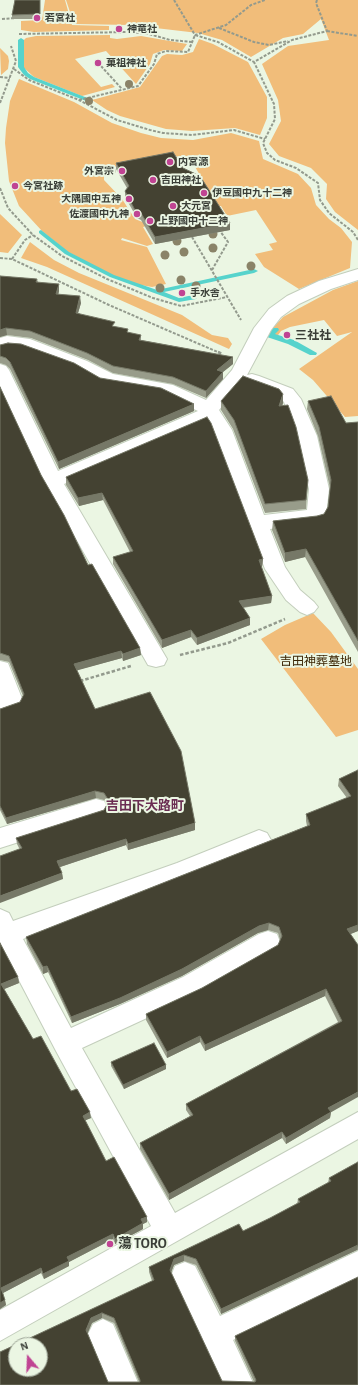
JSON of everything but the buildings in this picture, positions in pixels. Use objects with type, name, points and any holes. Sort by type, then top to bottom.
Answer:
[{"type":"street","points":[[54,481],[210,411],[242,367],[254,342],[275,313],[293,300],[325,285],[358,274]]},
{"type":"street","points":[[0,345],[7,342],[24,343],[81,365],[108,379],[166,389],[210,411],[222,430],[275,569],[293,595],[307,607]]},
{"type":"street","points":[[242,367],[247,378],[286,394],[292,399],[307,436],[319,489],[316,516],[258,523]]},
{"type":"street","points":[[0,370],[54,481],[156,659]]},
{"type":"street","points":[[0,669],[12,701],[0,705]]},
{"type":"street","points":[[0,838],[96,808]]},
{"type":"street","points":[[169,1230],[65,1044],[4,927],[186,870],[258,840]]},
{"type":"street","points":[[65,1044],[192,985],[268,942]]},
{"type":"street","points":[[0,1326],[358,1124]]},
{"type":"street","points":[[214,1334],[358,1265]]},
{"type":"street","points":[[185,1276],[239,1385]]},
{"type":"street","points":[[103,1334],[124,1385]]},
{"type":"path","points":[[174,0],[195,35],[218,42],[254,62],[274,104],[275,119],[263,143],[267,154],[296,168],[318,183],[320,200],[329,213],[353,232],[358,240]]},
{"type":"path","points":[[195,35],[226,25],[251,5],[265,0]]},
{"type":"path","points":[[318,0],[316,3],[327,31]]},
{"type":"path","points":[[2,19],[20,18]]},
{"type":"path","points":[[218,28],[254,42],[269,45],[327,31],[358,36]]},
{"type":"path","points":[[19,34],[128,32],[149,34],[170,40],[193,42]]},
{"type":"path","points":[[79,100],[138,86],[154,64],[157,54],[166,52],[188,52],[195,35]]},
{"type":"path","points":[[254,62],[292,40]]},
{"type":"path","points":[[0,103],[14,69],[15,57],[11,46]]},
{"type":"path","points":[[101,66],[122,89]]},
{"type":"path","points":[[14,69],[29,80],[79,100],[118,120],[157,132],[192,135],[234,130],[265,139]]},
{"type":"path","points":[[0,77],[10,78]]},
{"type":"path","points":[[0,188],[8,208],[33,235],[62,256],[87,269],[129,288],[181,306],[227,297]]},
{"type":"path","points":[[212,271],[228,242],[220,230]]},
{"type":"path","points":[[12,260],[25,240],[33,235]]},
{"type":"path","points":[[192,237],[254,342]]},
{"type":"path","points":[[0,258],[12,260],[242,367]]},
{"type":"path","points":[[176,656],[228,643],[271,626],[307,607]]},
{"type":"path","points":[[73,683],[156,659]]},
{"type":"green space","points":[[45,0],[65,0],[72,25],[109,26],[109,30],[34,32],[21,30],[21,21],[42,20]]},
{"type":"green space","points":[[66,0],[358,0],[358,230],[335,212],[326,199],[327,184],[311,168],[279,156],[269,144],[281,121],[278,100],[262,64],[288,46],[329,40],[321,19],[303,34],[283,38],[251,57],[222,40],[198,33],[130,25],[74,24]]},
{"type":"green space","points":[[110,35],[110,38],[117,39],[141,36],[187,44],[182,51],[164,50],[153,54],[150,64],[136,84],[106,51],[75,59],[101,87],[112,84],[115,87],[82,96],[34,77],[23,67],[22,42],[26,38],[36,36]]},
{"type":"green space","points":[[199,39],[213,44],[248,62],[267,97],[267,118],[260,135],[235,128],[192,131],[166,129],[120,116],[107,110],[92,100],[140,87],[162,56],[167,54],[182,55],[193,52]]},
{"type":"green space","points":[[0,48],[8,56],[9,61],[8,69],[1,75]]},
{"type":"green space","points":[[19,79],[74,102],[112,123],[141,133],[161,138],[193,140],[231,133],[259,141],[263,159],[298,174],[311,188],[316,205],[329,219],[341,228],[352,242],[350,268],[299,289],[264,267],[255,254],[273,250],[269,244],[277,242],[256,210],[227,216],[221,206],[213,207],[215,201],[194,165],[174,155],[104,169],[104,180],[122,199],[135,219],[150,225],[143,227],[153,244],[147,246],[122,238],[121,240],[147,247],[166,284],[152,287],[135,284],[112,275],[68,252],[42,231],[19,206],[9,181],[5,143],[6,128],[10,101]]},
{"type":"green space","points":[[0,214],[22,235],[8,253],[0,252]]},
{"type":"green space","points":[[30,242],[54,260],[79,273],[182,315],[212,335],[228,338],[232,344],[229,349],[47,267],[21,258]]},
{"type":"green space","points":[[358,281],[358,416],[345,417],[313,380],[299,369],[352,332],[337,336],[324,320],[290,327],[281,331],[276,338],[268,337],[271,330],[283,317],[333,290]]},
{"type":"green space","name":"吉田神葬墓地","points":[[313,613],[331,632],[358,669],[358,730],[336,737],[261,639],[285,625]]},
{"type":"waterway","points":[[21,40],[21,67],[26,74],[32,78],[88,100]]},
{"type":"waterway","points":[[41,232],[67,253],[112,276],[156,292]]},
{"type":"waterway","points":[[156,292],[254,271]]},
{"type":"waterway","points":[[156,292],[179,300],[193,297]]},
{"type":"waterway","points":[[275,330],[270,335],[291,342],[313,353]]},
{"type":"place","name":"若宮社","points":[[37,18]]},
{"type":"place","name":"神竜社","points":[[119,29]]},
{"type":"place","name":"菓祖神社","points":[[98,63]]},
{"type":"place","name":"内宮源","points":[[170,162]]},
{"type":"place","name":"外宮宗","points":[[122,171]]},
{"type":"place","name":"吉田神社","points":[[153,180]]},
{"type":"place","name":"今宮社跡","points":[[15,186]]},
{"type":"place","name":"伊豆國中九十二神","points":[[204,193]]},
{"type":"place","name":"大隅國中五神","points":[[129,199]]},
{"type":"place","name":"大元宮","points":[[173,206]]},
{"type":"place","name":"佐渡國中九神","points":[[137,214]]},
{"type":"place","name":"上野國中十二神","points":[[150,221]]},
{"type":"place","name":"手水舎","points":[[182,293]]},
{"type":"place","name":"三社社","points":[[287,335]]},
{"type":"place","name":"蕩 TORO","points":[[110,1244]]},
{"type":"district","name":"吉田下大路町","points":[[145,806]]}]
